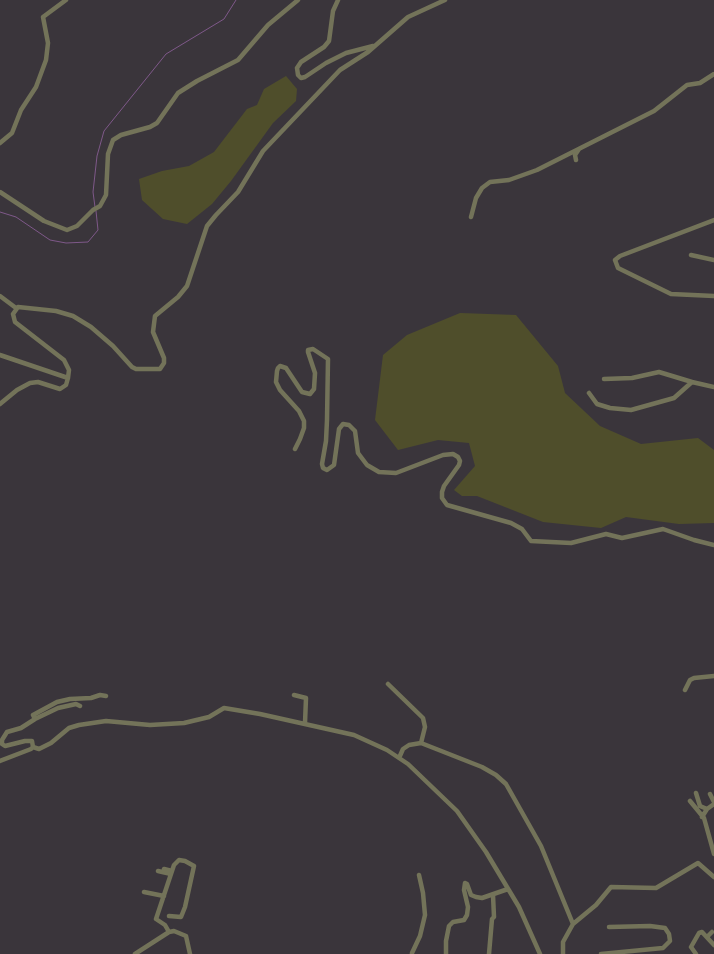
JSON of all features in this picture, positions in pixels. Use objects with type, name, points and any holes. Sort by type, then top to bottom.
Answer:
[{"type":"street","points":[[0,143],[12,133],[21,110],[36,87],[46,60],[48,43],[43,17],[66,0]]},
{"type":"street","points":[[0,192],[37,217],[62,229],[71,229],[78,226],[106,195],[108,154],[113,140],[121,135],[150,127],[157,123],[178,93],[197,81],[238,60],[268,25],[291,4],[298,0]]},
{"type":"street","points":[[338,0],[333,11],[329,41],[324,47],[301,62],[297,68],[298,75],[301,78],[305,77],[326,63],[346,53],[373,46]]},
{"type":"street","points":[[0,404],[17,390],[30,383],[42,383],[60,389],[66,385],[68,378],[69,370],[64,360],[15,322],[12,314],[16,308],[20,306],[56,311],[73,316],[91,327],[113,346],[132,367],[136,369],[160,369],[164,362],[164,358],[155,338],[153,319],[158,312],[182,294],[187,286],[208,226],[216,215],[238,192],[255,162],[275,137],[333,76],[345,66],[368,52],[373,46],[388,36],[408,17],[424,8],[445,0]]},
{"type":"street","points":[[471,217],[476,198],[482,188],[490,182],[509,180],[536,170],[582,146],[654,112],[688,85],[700,83],[714,74]]},
{"type":"street","points":[[576,160],[577,152],[582,146]]},
{"type":"street","points":[[714,220],[620,256],[615,260],[618,268],[671,294],[714,296]]},
{"type":"street","points":[[690,256],[714,260]]},
{"type":"street","points":[[0,296],[16,308]]},
{"type":"street","points":[[295,449],[304,428],[304,421],[300,411],[280,390],[276,382],[277,371],[280,366],[286,368],[302,392],[310,394],[314,389],[315,373],[308,350],[314,349],[328,359],[327,420],[326,441],[322,464],[323,468],[330,468],[334,465],[339,428],[343,424],[349,425],[355,430],[358,453],[368,465],[379,472],[396,473],[443,455],[453,454],[458,457],[460,461],[459,465],[444,486],[442,492],[442,498],[447,505],[510,523],[522,529],[531,541],[571,543],[606,534],[622,538],[663,529],[694,540],[714,545]]},
{"type":"street","points":[[0,355],[68,378]]},
{"type":"street","points":[[604,379],[632,378],[659,372],[714,387]]},
{"type":"street","points":[[589,393],[597,404],[610,408],[632,410],[674,398],[692,382]]},
{"type":"street","points":[[685,690],[690,680],[694,678],[714,676]]},
{"type":"street","points":[[388,684],[423,718],[425,727],[421,743]]},
{"type":"street","points":[[35,719],[33,715],[57,702],[75,698],[91,698],[100,695],[106,696]]},
{"type":"street","points":[[294,695],[306,698],[305,723]]},
{"type":"street","points":[[80,706],[76,704],[58,708],[35,719],[21,728],[7,732],[2,740],[2,744],[5,746],[25,741],[32,742],[33,746],[39,749],[51,743],[69,728],[79,725],[106,721],[150,725],[184,723],[209,717],[224,708],[305,723],[354,735],[380,746],[416,770],[457,811],[519,907],[540,954]]},
{"type":"street","points":[[399,758],[403,749],[409,745],[421,743],[482,767],[496,775],[506,784],[541,846],[573,924]]},
{"type":"street","points":[[0,761],[31,749],[33,746]]},
{"type":"street","points":[[696,793],[700,806],[707,809]]},
{"type":"street","points":[[702,817],[707,809],[714,803],[710,794]]},
{"type":"street","points":[[690,801],[707,826],[714,854]]},
{"type":"street","points":[[169,916],[181,917],[194,866],[179,860],[174,865],[156,919],[165,925],[169,932]]},
{"type":"street","points":[[563,954],[563,942],[573,924],[614,886],[623,888],[656,888],[698,863],[714,877]]},
{"type":"street","points":[[164,869],[171,873]]},
{"type":"street","points":[[158,871],[171,873]]},
{"type":"street","points":[[413,954],[420,936],[425,915],[423,893],[419,875]]},
{"type":"street","points":[[446,954],[446,941],[449,926],[453,922],[464,920],[467,915],[468,907],[464,896],[465,883],[467,884],[471,895],[476,898],[493,895],[508,889]]},
{"type":"street","points":[[144,892],[164,896]]},
{"type":"street","points":[[489,954],[492,918],[494,917],[493,895]]},
{"type":"street","points":[[601,954],[663,948],[670,941],[671,937],[665,928],[650,926],[609,927]]},
{"type":"street","points":[[136,954],[169,932],[174,931],[186,936],[190,954]]},
{"type":"street","points":[[696,954],[691,947],[699,933],[702,932],[714,945]]},
{"type":"street","points":[[707,937],[712,932]]},
{"type":"shaded area","points":[[286,76],[297,89],[296,101],[273,123],[231,181],[212,204],[187,224],[163,219],[142,200],[139,179],[162,171],[189,166],[214,152],[247,109],[257,105],[264,89]]},
{"type":"shaded area","points":[[460,313],[516,315],[558,366],[565,393],[600,426],[641,444],[698,438],[714,450],[714,523],[679,524],[626,517],[601,528],[543,522],[477,496],[462,496],[454,490],[475,466],[469,443],[438,440],[398,450],[375,420],[383,355],[407,335]]},
{"type":"waterway","points":[[95,207],[93,192],[97,156],[104,131],[166,54],[224,19],[236,0]]},
{"type":"waterway","points":[[0,212],[16,217],[50,240],[66,243],[88,242],[98,230],[96,211]]}]
